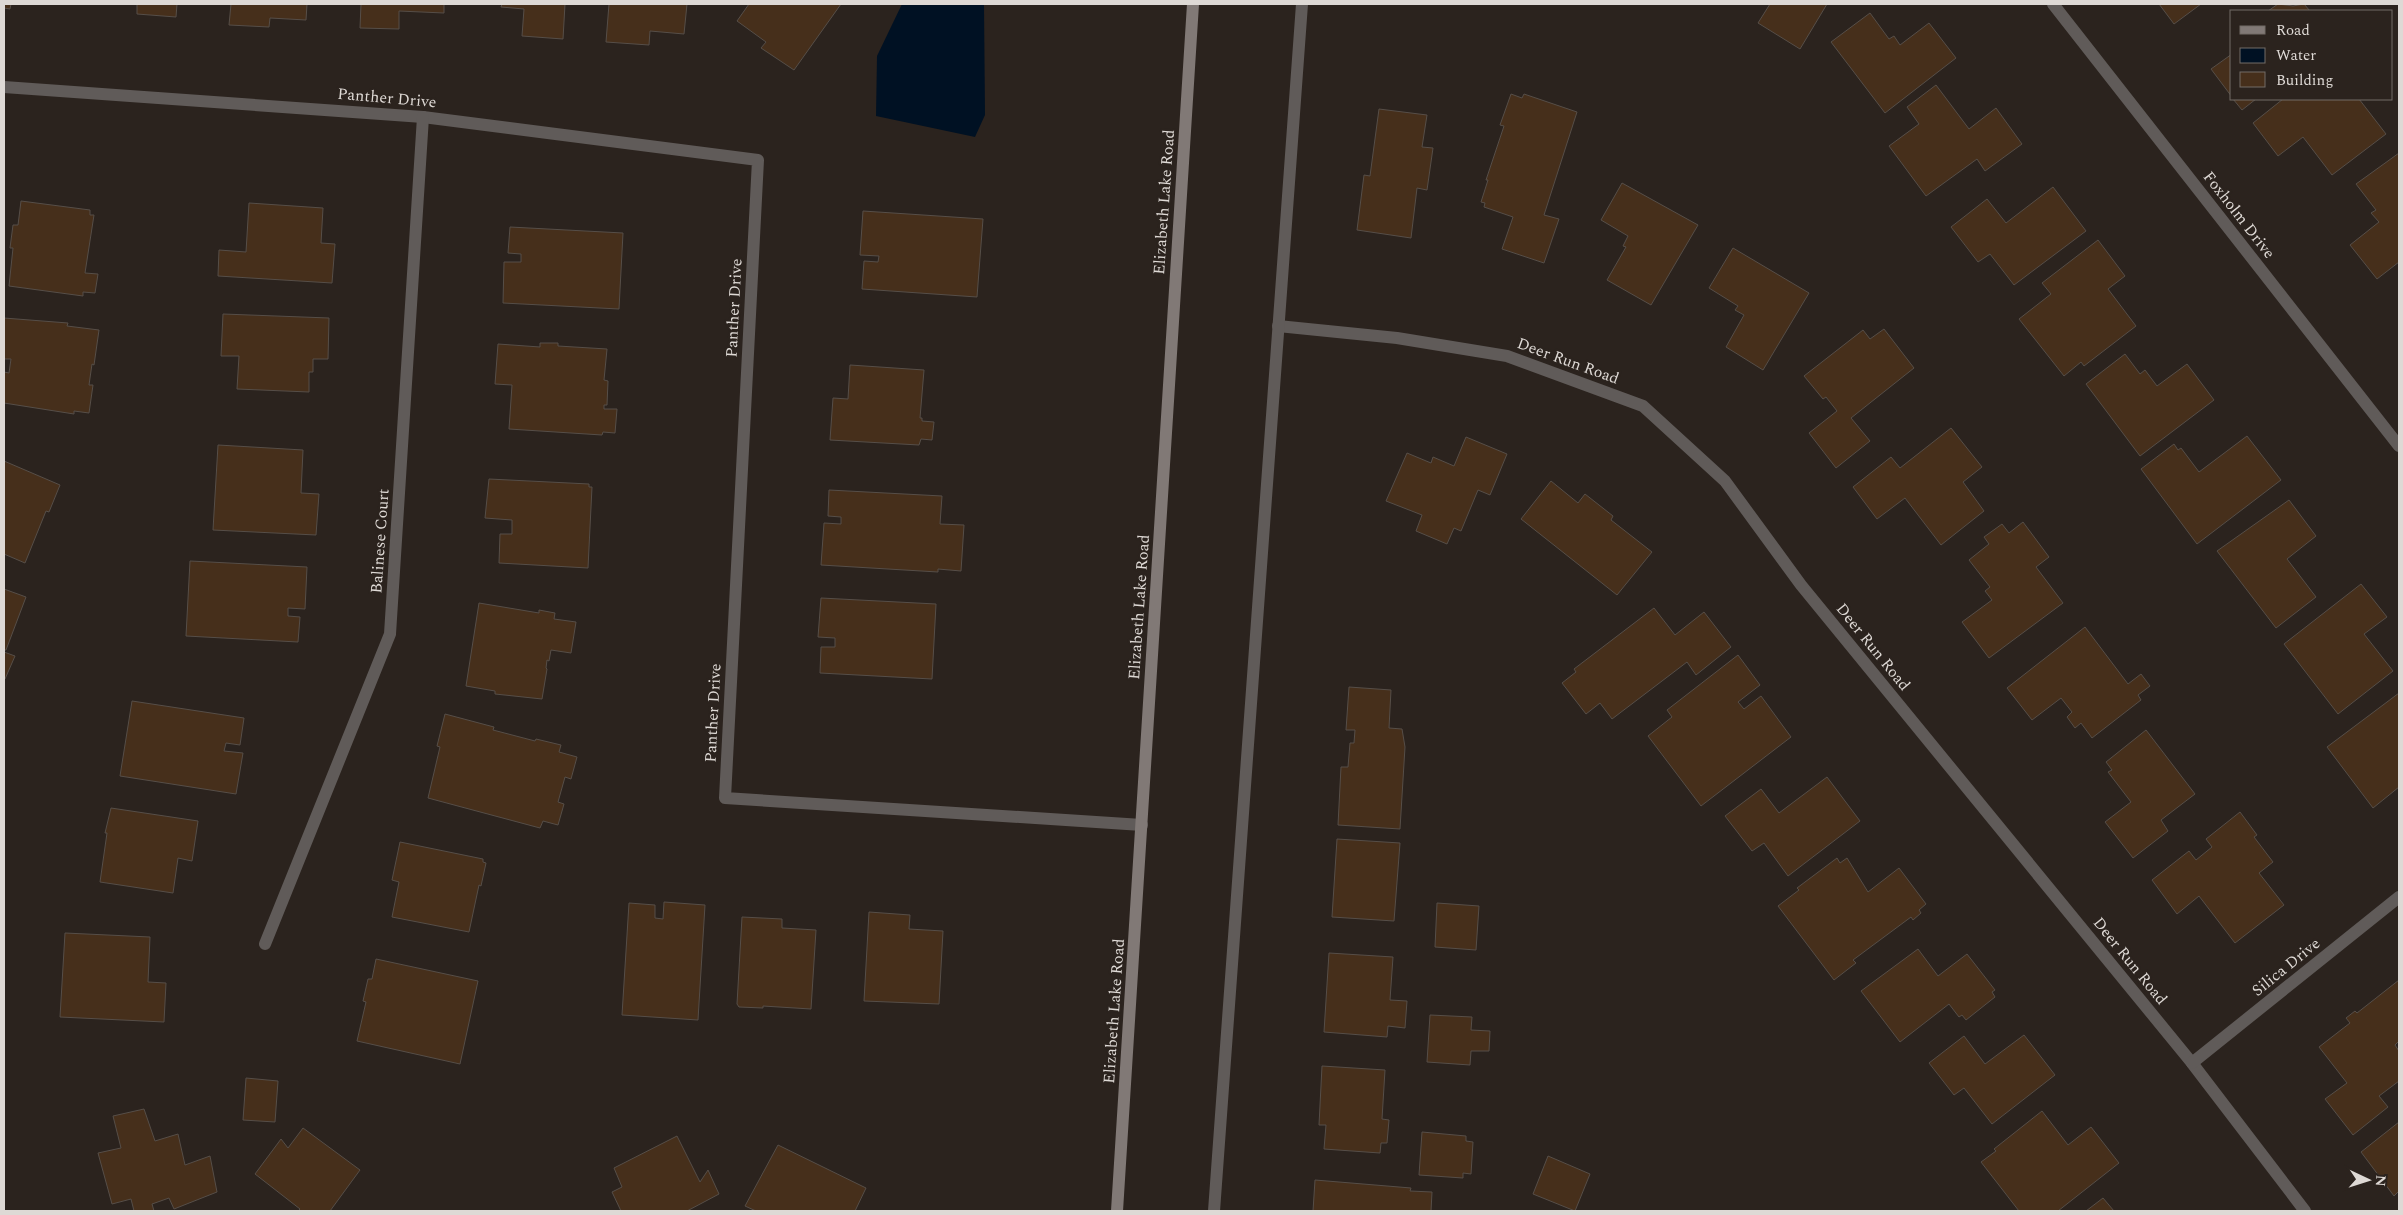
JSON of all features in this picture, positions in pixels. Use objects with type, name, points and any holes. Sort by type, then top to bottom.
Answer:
[{"type":"main road","name":"Elizabeth Lake Road","points":[[1117,1211],[1193,4]]},
{"type":"street","points":[[1214,1211],[1302,4]]},
{"type":"street","name":"Foxholm Drive","points":[[2053,4],[2399,446]]},
{"type":"street","name":"Panther Drive","points":[[4,87],[424,117],[758,160],[725,798],[1142,825]]},
{"type":"street","name":"Balinese Court","points":[[265,944],[390,634],[424,117]]},
{"type":"street","name":"Deer Run Road","points":[[1278,326],[1397,338],[1507,356],[1644,406],[1725,481],[1801,585],[2192,1063],[2305,1211]]},
{"type":"street","name":"Silica Drive","points":[[2192,1063],[2399,898]]},
{"type":"water","points":[[902,4],[984,4],[985,115],[975,137],[876,116],[877,56]]},
{"type":"building","points":[[4,4],[11,4],[10,9],[4,8]]},
{"type":"building","points":[[137,4],[177,4],[176,17],[137,14]]},
{"type":"building","points":[[231,4],[307,4],[306,20],[270,18],[269,27],[229,25]]},
{"type":"building","points":[[361,4],[444,4],[444,13],[399,11],[399,29],[360,28]]},
{"type":"building","points":[[502,4],[565,4],[563,39],[522,36],[524,9],[501,7]]},
{"type":"building","points":[[609,4],[687,4],[684,34],[650,31],[649,45],[606,42]]},
{"type":"building","points":[[749,4],[841,4],[794,70],[761,48],[766,42],[737,21]]},
{"type":"building","points":[[1770,4],[1827,4],[1800,49],[1758,23]]},
{"type":"building","points":[[2159,4],[2201,4],[2174,24]]},
{"type":"building","points":[[2278,4],[2293,6],[2304,4],[2309,10],[2269,10]]},
{"type":"building","points":[[1870,13],[1889,39],[1894,36],[1900,45],[1929,23],[1956,58],[1885,113],[1831,42]]},
{"type":"building","points":[[2230,55],[2230,94],[2211,69]]},
{"type":"building","points":[[1936,85],[1969,129],[1996,108],[2022,144],[1985,171],[1977,159],[1926,196],[1889,146],[1919,124],[1907,107]]},
{"type":"building","points":[[1511,94],[1522,98],[1524,94],[1577,112],[1544,215],[1559,219],[1544,263],[1502,249],[1513,217],[1484,207],[1485,203],[1481,202],[1488,180],[1486,180],[1504,126],[1500,125]]},
{"type":"building","points":[[2234,100],[2255,100],[2242,110]]},
{"type":"building","points":[[2282,100],[2360,100],[2386,134],[2332,175],[2303,137],[2278,156],[2253,123]]},
{"type":"building","points":[[1379,109],[1427,115],[1422,147],[1433,148],[1427,190],[1417,188],[1411,238],[1357,230],[1364,175],[1370,176]]},
{"type":"building","points":[[2399,153],[2399,262],[2377,279],[2350,245],[2379,222],[2371,213],[2376,210],[2356,184]]},
{"type":"building","points":[[1622,183],[1698,225],[1651,305],[1607,280],[1626,247],[1623,246],[1628,236],[1601,220]]},
{"type":"building","points":[[2053,187],[2086,231],[2014,285],[1990,254],[1978,262],[1951,227],[1987,199],[2006,223]]},
{"type":"building","points":[[21,201],[90,210],[90,215],[94,215],[85,273],[98,274],[95,293],[83,292],[83,296],[9,286],[13,248],[10,248],[13,225],[18,225]]},
{"type":"building","points":[[249,203],[323,208],[321,243],[335,244],[332,283],[218,276],[219,250],[246,252]]},
{"type":"building","points":[[863,211],[983,219],[977,297],[862,289],[864,261],[878,262],[879,256],[860,255]]},
{"type":"building","points":[[510,227],[623,233],[619,309],[503,303],[504,262],[521,262],[521,254],[508,253]]},
{"type":"building","points":[[2098,240],[2125,276],[2108,289],[2136,326],[2084,366],[2081,362],[2064,376],[2019,319],[2051,294],[2042,283]]},
{"type":"building","points":[[1733,248],[1809,293],[1763,370],[1726,347],[1744,315],[1735,310],[1738,306],[1709,288]]},
{"type":"building","points":[[223,314],[329,318],[328,359],[313,359],[313,372],[309,372],[309,392],[237,389],[239,356],[221,356]]},
{"type":"building","points":[[4,318],[68,323],[67,326],[99,330],[89,385],[93,385],[89,413],[74,411],[74,414],[4,403],[4,372],[9,373],[11,359],[4,359]]},
{"type":"building","points":[[1884,329],[1914,368],[1851,418],[1870,441],[1836,468],[1809,433],[1837,411],[1826,397],[1823,399],[1804,376],[1863,330],[1870,339]]},
{"type":"building","points":[[540,343],[558,343],[558,346],[607,349],[604,380],[608,381],[607,405],[604,405],[604,409],[617,409],[615,433],[603,432],[602,435],[509,429],[512,385],[495,384],[498,344],[540,347]]},
{"type":"building","points":[[2125,354],[2140,374],[2145,370],[2157,386],[2187,364],[2214,400],[2140,456],[2086,384]]},
{"type":"building","points":[[850,365],[924,370],[920,418],[922,418],[922,421],[934,422],[932,440],[921,439],[919,445],[830,440],[833,398],[848,399]]},
{"type":"building","points":[[1951,428],[1982,467],[1963,482],[1984,511],[1941,545],[1905,498],[1877,519],[1853,487],[1891,457],[1900,468]]},
{"type":"building","points":[[2247,436],[2281,480],[2197,544],[2141,469],[2174,444],[2178,450],[2181,448],[2199,472]]},
{"type":"building","points":[[1466,437],[1507,454],[1490,495],[1478,490],[1461,531],[1454,528],[1447,544],[1416,531],[1422,515],[1386,501],[1407,453],[1431,463],[1433,457],[1454,466]]},
{"type":"building","points":[[218,445],[303,450],[301,493],[319,494],[316,535],[213,530]]},
{"type":"building","points":[[4,461],[60,485],[49,512],[46,511],[25,563],[4,554]]},
{"type":"building","points":[[489,479],[589,484],[589,487],[592,487],[588,568],[499,563],[500,534],[512,534],[512,520],[485,518]]},
{"type":"building","points":[[1551,481],[1578,503],[1585,494],[1613,516],[1611,520],[1652,552],[1617,595],[1521,519]]},
{"type":"building","points":[[829,490],[942,496],[940,524],[964,525],[961,571],[938,569],[938,572],[821,565],[824,523],[841,524],[841,517],[828,516]]},
{"type":"building","points":[[2289,500],[2316,536],[2287,559],[2316,597],[2276,628],[2217,551]]},
{"type":"building","points":[[2023,522],[2049,557],[2036,567],[2063,603],[1989,658],[1962,622],[1992,600],[1985,591],[1990,587],[1969,560],[1989,544],[1984,537],[2002,524],[2009,533]]},
{"type":"building","points":[[190,561],[307,567],[305,609],[288,608],[288,616],[300,617],[298,642],[186,636]]},
{"type":"building","points":[[2361,584],[2387,617],[2364,634],[2393,671],[2338,714],[2284,644]]},
{"type":"building","points":[[4,589],[26,597],[6,650],[4,650]]},
{"type":"building","points":[[821,598],[936,604],[932,679],[820,673],[821,647],[835,647],[835,638],[818,637]]},
{"type":"building","points":[[479,603],[539,613],[539,610],[555,613],[554,619],[576,622],[571,653],[551,650],[549,661],[547,660],[542,699],[495,694],[495,691],[466,686]]},
{"type":"building","points":[[1654,608],[1675,635],[1704,612],[1731,647],[1696,675],[1687,662],[1612,719],[1600,703],[1586,714],[1562,683],[1576,672],[1574,669]]},
{"type":"building","points":[[2085,627],[2128,684],[2141,674],[2150,686],[2138,695],[2141,700],[2092,738],[2081,723],[2075,728],[2067,717],[2072,712],[2061,698],[2032,720],[2007,688]]},
{"type":"building","points":[[4,652],[15,656],[5,679],[4,678]]},
{"type":"building","points":[[1738,655],[1760,685],[1738,702],[1744,709],[1761,696],[1791,737],[1701,806],[1648,736],[1672,717],[1667,710]]},
{"type":"building","points":[[1349,687],[1391,690],[1389,728],[1402,729],[1405,747],[1400,829],[1338,825],[1341,767],[1348,767],[1350,743],[1354,743],[1355,730],[1346,730]]},
{"type":"building","points":[[2399,693],[2399,787],[2373,808],[2327,747]]},
{"type":"building","points":[[132,701],[244,718],[240,745],[226,743],[224,751],[243,753],[236,794],[120,776]]},
{"type":"building","points":[[445,714],[494,727],[493,730],[535,741],[536,739],[561,745],[559,752],[577,757],[571,779],[565,777],[558,802],[564,804],[558,825],[543,821],[540,828],[428,798],[440,747],[437,746]]},
{"type":"building","points":[[2146,730],[2195,794],[2161,820],[2168,831],[2133,858],[2105,822],[2131,802],[2108,772],[2112,770],[2106,762]]},
{"type":"building","points":[[1827,777],[1860,821],[1788,876],[1764,843],[1752,851],[1725,816],[1761,789],[1779,813]]},
{"type":"building","points":[[111,808],[198,821],[192,861],[178,858],[173,893],[100,882],[107,833],[105,833]]},
{"type":"building","points":[[2240,812],[2257,835],[2254,837],[2273,862],[2259,873],[2284,905],[2235,943],[2199,896],[2177,914],[2152,880],[2189,851],[2196,860],[2212,847],[2206,839]]},
{"type":"building","points":[[1337,839],[1400,843],[1394,921],[1332,917]]},
{"type":"building","points":[[400,842],[483,859],[483,862],[486,863],[481,886],[479,885],[469,932],[392,917],[399,882],[392,880]]},
{"type":"building","points":[[1837,858],[1840,863],[1847,858],[1868,892],[1899,868],[1926,904],[1919,910],[1921,913],[1913,920],[1911,917],[1853,960],[1856,963],[1834,980],[1778,906],[1799,890],[1797,888]]},
{"type":"building","points":[[664,902],[705,905],[698,1020],[622,1015],[629,903],[655,905],[655,918],[663,919]]},
{"type":"building","points":[[1437,903],[1479,906],[1476,950],[1435,947]]},
{"type":"building","points":[[869,912],[910,915],[909,929],[943,931],[939,1004],[864,1001]]},
{"type":"building","points":[[742,917],[782,919],[782,928],[816,930],[811,1009],[763,1006],[763,1008],[739,1007],[737,1004]]},
{"type":"building","points":[[65,933],[150,937],[148,982],[166,983],[164,1022],[60,1017]]},
{"type":"building","points":[[1918,949],[1938,976],[1967,954],[1995,990],[1992,992],[1995,997],[1966,1020],[1962,1015],[1959,1017],[1949,1004],[1900,1042],[1861,991]]},
{"type":"building","points":[[1329,953],[1393,957],[1390,1000],[1407,1001],[1405,1028],[1388,1026],[1387,1037],[1324,1032]]},
{"type":"building","points":[[376,959],[478,981],[460,1064],[357,1041],[366,1002],[363,1001],[368,979],[372,979]]},
{"type":"building","points":[[2399,980],[2399,1041],[2395,1045],[2399,1051],[2399,1081],[2379,1096],[2388,1107],[2353,1135],[2325,1099],[2347,1083],[2319,1047],[2350,1023],[2346,1018],[2355,1011],[2357,1013]]},
{"type":"building","points":[[1430,1015],[1472,1017],[1471,1030],[1490,1031],[1489,1051],[1471,1051],[1470,1065],[1427,1062]]},
{"type":"building","points":[[2024,1035],[2055,1075],[1992,1124],[1964,1088],[1954,1095],[1929,1063],[1964,1036],[1985,1064]]},
{"type":"building","points":[[1322,1066],[1385,1070],[1382,1119],[1389,1120],[1387,1143],[1381,1143],[1380,1153],[1324,1149],[1326,1125],[1319,1125]]},
{"type":"building","points":[[246,1078],[278,1081],[275,1122],[243,1120]]},
{"type":"building","points":[[144,1109],[155,1141],[178,1134],[185,1165],[210,1156],[217,1192],[174,1209],[169,1198],[152,1204],[154,1211],[134,1211],[131,1199],[112,1204],[98,1153],[121,1148],[113,1116]]},
{"type":"building","points":[[2042,1111],[2068,1145],[2091,1127],[2119,1163],[2058,1211],[2019,1211],[1981,1162],[1996,1151],[1994,1149]]},
{"type":"building","points":[[2399,1122],[2399,1191],[2394,1196],[2361,1152]]},
{"type":"building","points":[[303,1128],[360,1170],[330,1211],[298,1211],[300,1209],[255,1174],[281,1139],[288,1148]]},
{"type":"building","points":[[1422,1132],[1466,1136],[1466,1141],[1473,1142],[1471,1174],[1463,1173],[1463,1178],[1419,1175]]},
{"type":"building","points":[[677,1136],[700,1182],[708,1170],[719,1194],[687,1211],[621,1211],[612,1192],[622,1187],[614,1168]]},
{"type":"building","points":[[778,1145],[866,1188],[855,1211],[756,1211],[745,1206]]},
{"type":"building","points":[[1548,1156],[1590,1174],[1575,1211],[1533,1194]]},
{"type":"building","points":[[1315,1180],[1411,1188],[1410,1191],[1432,1192],[1431,1211],[1313,1211]]},
{"type":"building","points":[[2103,1198],[2114,1211],[2086,1211]]}]
